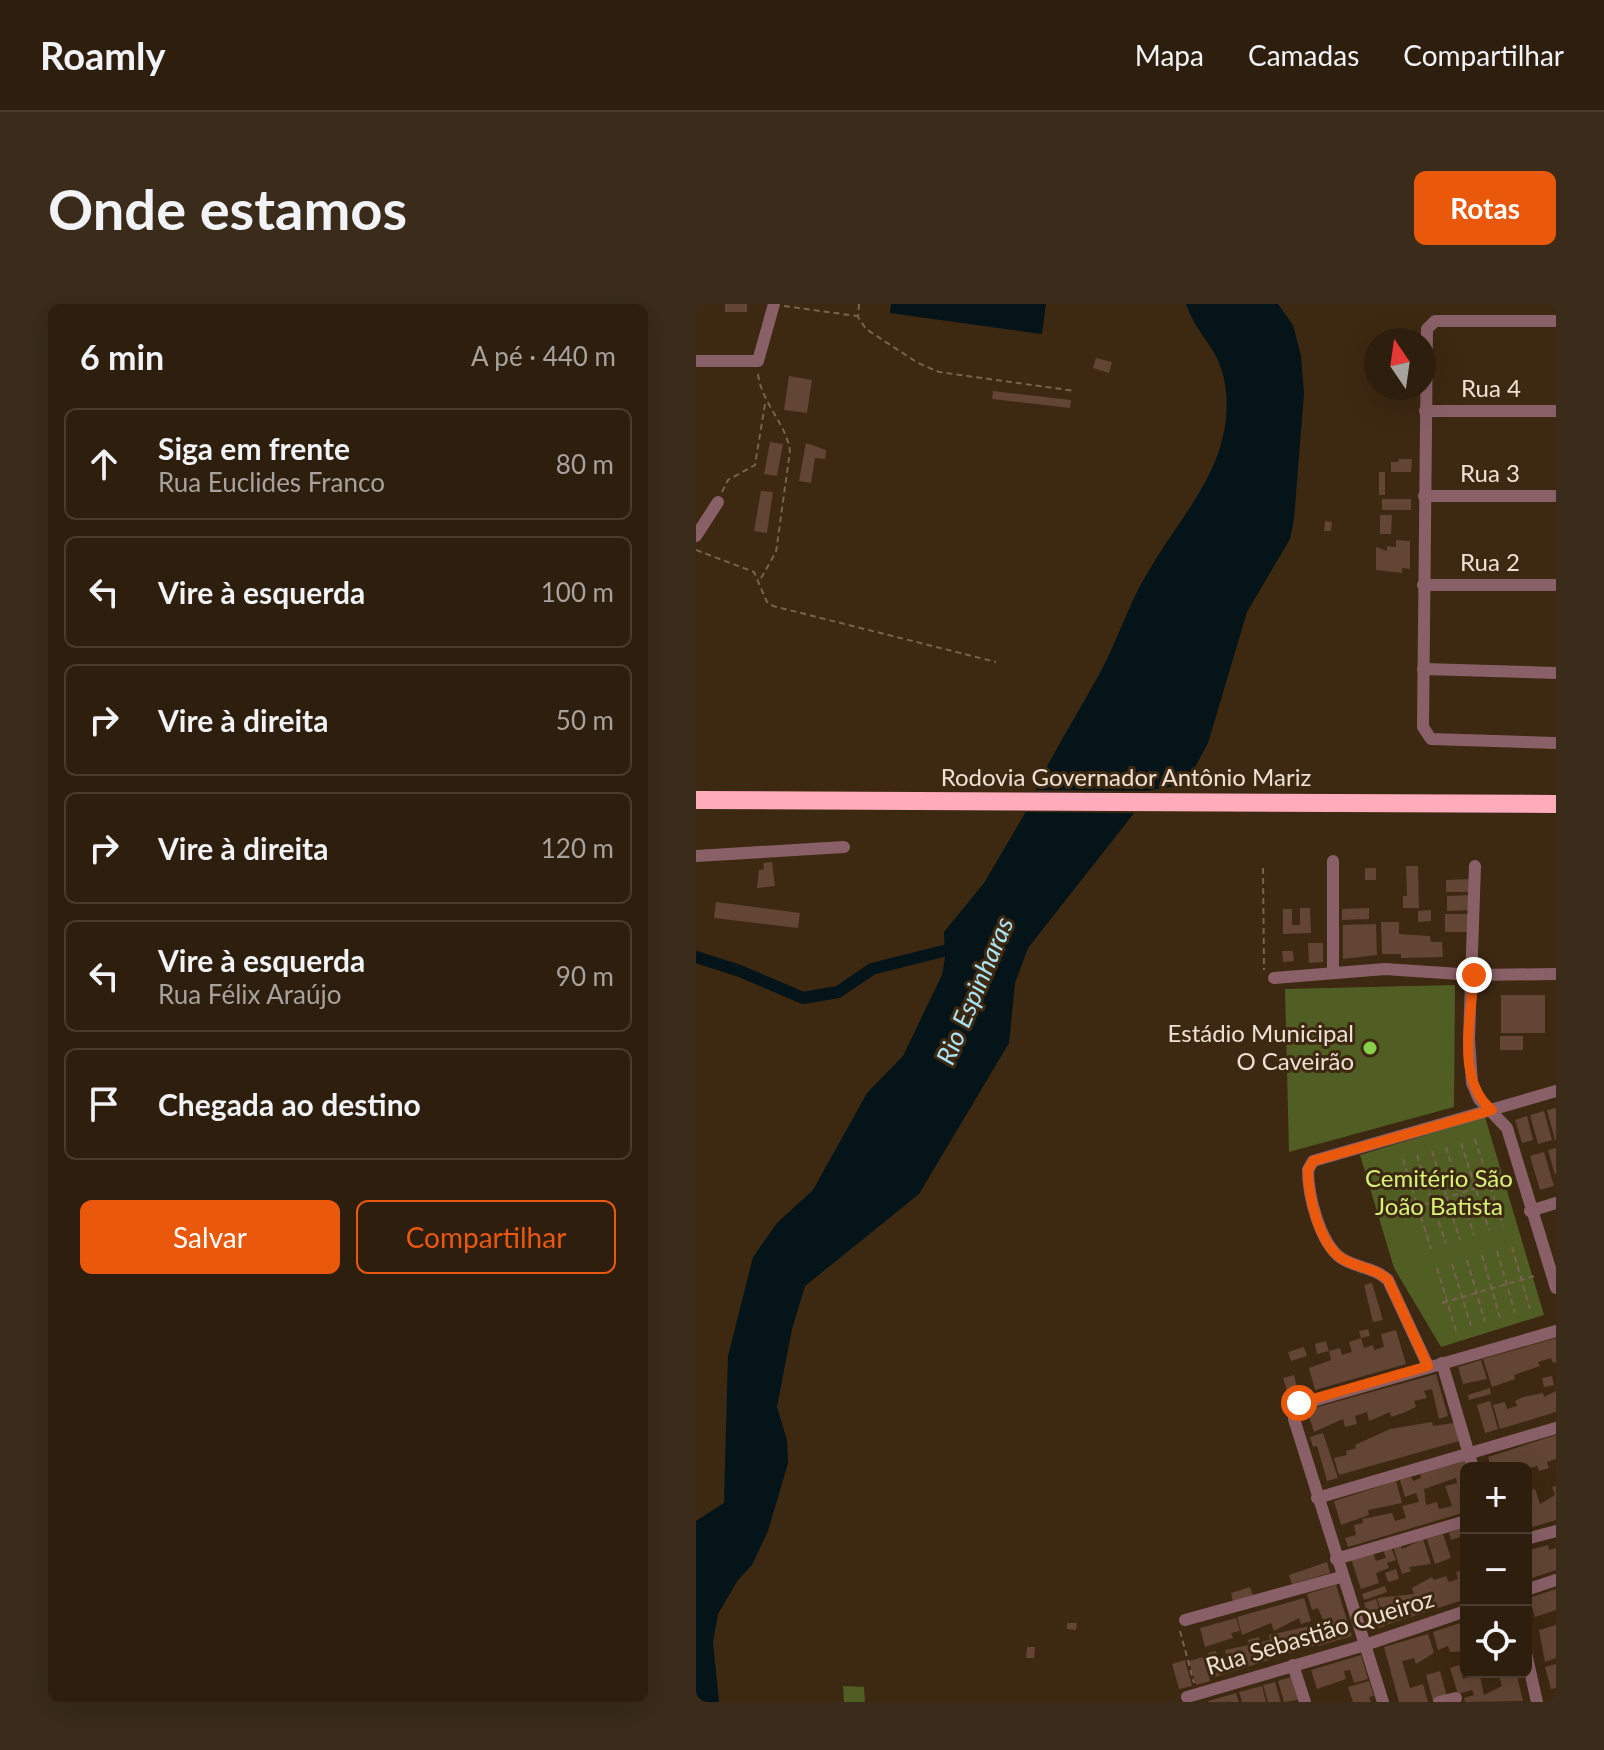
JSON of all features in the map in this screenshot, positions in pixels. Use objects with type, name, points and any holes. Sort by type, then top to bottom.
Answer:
[{"type":"highway","name":"Rodovia Governador Antônio Mariz","points":[[696,800],[1556,804]]},
{"type":"street","points":[[696,361],[758,361],[773,311]]},
{"type":"street","points":[[1556,321],[1435,321],[1427,329],[1423,585],[1423,727],[1427,735],[1436,741],[1556,743]]},
{"type":"street","name":"Rua 4","points":[[1425,411],[1556,411]]},
{"type":"street","name":"Rua 3","points":[[1424,496],[1556,496]]},
{"type":"street","points":[[696,536],[718,502]]},
{"type":"street","name":"Rua 2","points":[[1423,585],[1556,585]]},
{"type":"street","points":[[1423,669],[1556,673]]},
{"type":"street","points":[[696,856],[844,847]]},
{"type":"street","points":[[1333,861],[1333,973]]},
{"type":"street","points":[[1475,866],[1474,975],[1469,1039],[1472,1083],[1479,1099],[1507,1128],[1556,1288]]},
{"type":"street","points":[[1274,978],[1385,969],[1474,975],[1556,974]]},
{"type":"street","points":[[1428,1366],[1388,1280],[1381,1273],[1342,1259],[1327,1245],[1308,1180],[1313,1161],[1556,1091]]},
{"type":"street","points":[[1530,1211],[1556,1203]]},
{"type":"street","points":[[1383,1702],[1317,1498],[1294,1419],[1295,1406],[1556,1331]]},
{"type":"street","points":[[1442,1363],[1472,1462],[1556,1428]]},
{"type":"street","points":[[1317,1498],[1460,1465]]},
{"type":"street","points":[[1336,1559],[1460,1523]]},
{"type":"street","points":[[1532,1537],[1556,1531]]},
{"type":"street","points":[[1181,1621],[1341,1577]]},
{"type":"street","points":[[1532,1588],[1556,1580]]},
{"type":"street","name":"Rua Sebastião Queiroz","points":[[1192,1695],[1365,1645],[1460,1613]]},
{"type":"street","points":[[1293,1665],[1305,1702]]},
{"type":"street","points":[[1532,1678],[1537,1702]]},
{"type":"street","points":[[1439,1702],[1456,1698]]},
{"type":"path","points":[[859,304],[858,317],[866,329],[918,363],[939,372],[1075,391]]},
{"type":"path","points":[[773,311],[792,306],[858,317]]},
{"type":"path","points":[[758,361],[758,376],[765,403],[788,438],[790,451],[776,552],[760,579]]},
{"type":"path","points":[[718,502],[728,480],[755,465],[765,403]]},
{"type":"path","points":[[696,550],[754,572],[760,579],[767,602],[773,606],[996,662]]},
{"type":"path","points":[[1263,868],[1262,964],[1268,975],[1274,978]]},
{"type":"path","points":[[1475,1139],[1503,1226]]},
{"type":"path","points":[[1461,1143],[1489,1230]]},
{"type":"path","points":[[1446,1147],[1474,1235]]},
{"type":"path","points":[[1432,1151],[1460,1240]]},
{"type":"path","points":[[1417,1155],[1446,1244]]},
{"type":"path","points":[[1403,1159],[1431,1249]]},
{"type":"path","points":[[1405,1211],[1520,1175]]},
{"type":"path","points":[[1512,1247],[1530,1309]]},
{"type":"path","points":[[1497,1251],[1515,1313]]},
{"type":"path","points":[[1482,1255],[1500,1318]]},
{"type":"path","points":[[1467,1260],[1485,1322]]},
{"type":"path","points":[[1452,1264],[1471,1326]]},
{"type":"path","points":[[1437,1268],[1456,1331]]},
{"type":"path","points":[[1442,1303],[1551,1272]]},
{"type":"path","points":[[1181,1621],[1192,1695]]},
{"type":"green space","name":"Estádio Municipal O Caveirão","points":[[1455,985],[1454,1107],[1289,1152],[1285,989]]},
{"type":"green space","name":"Cemitério São João Batista","points":[[1485,1117],[1544,1315],[1441,1347],[1394,1268],[1360,1155]]},
{"type":"green space","points":[[843,1686],[864,1687],[865,1702],[844,1702]]},
{"type":"water","points":[[891,304],[1046,304],[1042,334],[890,313]]},
{"type":"water","points":[[1186,304],[1278,304],[1293,325],[1301,356],[1304,394],[1290,539],[1247,612],[1208,743],[1186,784],[1151,790],[1144,799],[1031,800],[1101,671],[1141,584],[1202,487],[1222,442],[1226,418],[1223,376],[1215,353]]},
{"type":"water","name":"Rio Espinharas","points":[[1031,803],[1142,803],[1028,948],[1015,983],[1009,1043],[919,1194],[805,1286],[792,1329],[777,1407],[787,1440],[788,1463],[768,1531],[752,1565],[738,1580],[718,1614],[713,1642],[719,1702],[696,1702],[696,1521],[724,1503],[728,1356],[753,1257],[777,1223],[813,1190],[867,1093],[903,1056],[942,975],[944,932],[984,883]]},
{"type":"pier","points":[[1031,790],[1168,791],[1153,794],[1139,813],[1022,812]]},
{"type":"building","points":[[725,304],[747,304],[747,312],[725,312]]},
{"type":"building","points":[[1096,358],[1112,362],[1109,373],[1093,368]]},
{"type":"building","points":[[789,376],[812,380],[807,413],[784,410]]},
{"type":"building","points":[[993,391],[1071,400],[1070,408],[992,399]]},
{"type":"building","points":[[770,442],[783,444],[777,476],[764,474]]},
{"type":"building","points":[[806,443],[826,450],[825,459],[815,458],[811,483],[799,481]]},
{"type":"building","points":[[1399,459],[1412,459],[1411,472],[1391,472],[1391,462],[1398,462]]},
{"type":"building","points":[[1379,472],[1385,472],[1385,495],[1379,495]]},
{"type":"building","points":[[761,491],[773,492],[767,533],[754,531]]},
{"type":"building","points":[[1382,499],[1411,499],[1411,510],[1382,510]]},
{"type":"building","points":[[1380,515],[1392,515],[1391,534],[1380,534]]},
{"type":"building","points":[[1325,521],[1332,522],[1331,531],[1324,531]]},
{"type":"building","points":[[1396,540],[1410,541],[1410,569],[1402,568],[1402,573],[1376,570],[1376,547],[1387,551],[1387,546],[1396,547]]},
{"type":"building","points":[[772,862],[775,886],[757,888],[763,863]]},
{"type":"building","points":[[1406,866],[1418,866],[1419,908],[1403,908],[1403,896],[1407,896]]},
{"type":"building","points":[[1365,868],[1376,868],[1376,880],[1365,880]]},
{"type":"building","points":[[1470,879],[1470,892],[1446,892],[1446,880]]},
{"type":"building","points":[[1470,895],[1471,910],[1447,911],[1447,896]]},
{"type":"building","points":[[716,902],[800,913],[798,928],[714,918]]},
{"type":"building","points":[[1300,908],[1310,908],[1311,933],[1283,934],[1283,909],[1292,909],[1292,925],[1300,925]]},
{"type":"building","points":[[1369,908],[1369,919],[1342,920],[1342,909]]},
{"type":"building","points":[[1431,910],[1431,921],[1418,922],[1418,911]]},
{"type":"building","points":[[1445,914],[1469,914],[1469,932],[1445,932]]},
{"type":"building","points":[[1381,922],[1399,922],[1399,934],[1430,936],[1431,942],[1442,942],[1443,957],[1401,958],[1401,954],[1382,954]]},
{"type":"building","points":[[1376,924],[1377,955],[1343,959],[1343,925]]},
{"type":"building","points":[[1308,943],[1323,943],[1323,962],[1309,963]]},
{"type":"building","points":[[1282,951],[1293,951],[1294,961],[1283,962]]},
{"type":"building","points":[[1501,995],[1545,995],[1545,1033],[1501,1033]]},
{"type":"building","points":[[1500,1036],[1523,1036],[1523,1050],[1500,1050]]},
{"type":"building","points":[[1556,1108],[1556,1140],[1555,1140],[1547,1110]]},
{"type":"building","points":[[1544,1111],[1552,1140],[1538,1144],[1530,1115]]},
{"type":"building","points":[[1527,1116],[1533,1140],[1522,1143],[1515,1120]]},
{"type":"building","points":[[1556,1148],[1556,1174],[1555,1175],[1548,1150]]},
{"type":"building","points":[[1544,1152],[1554,1186],[1540,1190],[1530,1156]]},
{"type":"building","points":[[1372,1283],[1383,1320],[1373,1322],[1364,1285]]},
{"type":"building","points":[[1368,1329],[1370,1336],[1361,1338],[1359,1331]]},
{"type":"building","points":[[1396,1330],[1406,1364],[1315,1390],[1309,1368],[1331,1360],[1329,1351],[1340,1348],[1342,1355],[1352,1352],[1349,1342],[1361,1338],[1364,1348],[1373,1345],[1374,1350],[1384,1347],[1381,1334]]},
{"type":"building","points":[[1556,1338],[1556,1362],[1553,1363],[1551,1358],[1538,1362],[1540,1366],[1492,1387],[1483,1359]]},
{"type":"building","points":[[1326,1341],[1329,1351],[1317,1354],[1315,1344]]},
{"type":"building","points":[[1304,1347],[1307,1356],[1291,1361],[1288,1352]]},
{"type":"building","points":[[1481,1360],[1487,1379],[1463,1384],[1458,1367]]},
{"type":"building","points":[[1436,1374],[1448,1416],[1439,1419],[1432,1389],[1424,1391],[1427,1398],[1414,1401],[1416,1407],[1403,1413],[1391,1417],[1390,1412],[1369,1421],[1367,1412],[1355,1416],[1357,1424],[1345,1427],[1343,1419],[1314,1432],[1307,1410]]},
{"type":"building","points":[[1294,1375],[1298,1391],[1288,1394],[1283,1378]]},
{"type":"building","points":[[1552,1376],[1554,1385],[1544,1387],[1542,1378]]},
{"type":"building","points":[[1490,1388],[1491,1394],[1469,1400],[1468,1395]]},
{"type":"building","points":[[1556,1391],[1556,1412],[1500,1429],[1493,1405],[1505,1402],[1507,1409],[1517,1406],[1515,1401],[1523,1397],[1543,1393],[1544,1397]]},
{"type":"building","points":[[1490,1401],[1498,1429],[1485,1433],[1477,1405]]},
{"type":"building","points":[[1432,1422],[1433,1426],[1454,1423],[1459,1441],[1339,1475],[1334,1458],[1347,1455],[1346,1451],[1356,1448],[1355,1445],[1390,1429]]},
{"type":"building","points":[[1323,1433],[1338,1478],[1327,1481],[1317,1446],[1313,1447],[1310,1437]]},
{"type":"building","points":[[1556,1435],[1556,1459],[1547,1462],[1549,1468],[1539,1471],[1537,1466],[1532,1467],[1532,1462],[1489,1462],[1488,1457]]},
{"type":"building","points":[[1460,1462],[1460,1514],[1348,1547],[1345,1538],[1356,1535],[1354,1525],[1363,1523],[1362,1519],[1392,1513],[1395,1521],[1406,1518],[1402,1506],[1419,1502],[1416,1493],[1405,1497],[1400,1480],[1421,1478],[1420,1474]],"holes":[[[1456,1478],[1457,1483],[1445,1486],[1452,1506],[1439,1509],[1437,1502],[1426,1505],[1424,1489]]]},
{"type":"building","points":[[1396,1481],[1402,1503],[1368,1510],[1369,1515],[1341,1525],[1334,1501]]},
{"type":"building","points":[[1556,1486],[1556,1520],[1532,1527],[1532,1490],[1535,1489],[1540,1504],[1555,1495],[1552,1487]]},
{"type":"building","points":[[1460,1529],[1460,1537],[1451,1540],[1449,1533]]},
{"type":"building","points":[[1443,1534],[1451,1558],[1435,1564],[1427,1539]]},
{"type":"building","points":[[1423,1539],[1431,1564],[1409,1567],[1411,1571],[1402,1574],[1393,1546],[1401,1544],[1402,1549]]},
{"type":"building","points":[[1548,1545],[1549,1550],[1556,1548],[1556,1570],[1532,1578],[1532,1549]]},
{"type":"building","points":[[1391,1547],[1396,1560],[1387,1563],[1389,1568],[1376,1573],[1379,1583],[1361,1589],[1351,1559],[1373,1552],[1376,1561],[1386,1558],[1383,1549]]},
{"type":"building","points":[[1327,1562],[1330,1573],[1292,1584],[1289,1575]]},
{"type":"building","points":[[1396,1569],[1399,1579],[1388,1582],[1385,1573]]},
{"type":"building","points":[[1460,1571],[1460,1601],[1386,1625],[1377,1598],[1414,1594],[1412,1588],[1432,1577],[1434,1580],[1446,1576],[1449,1582],[1458,1579],[1456,1572]]},
{"type":"building","points":[[1336,1585],[1352,1636],[1318,1646],[1313,1629],[1322,1627],[1324,1633],[1328,1632],[1318,1608],[1312,1610],[1307,1594]]},
{"type":"building","points":[[1385,1586],[1387,1592],[1364,1600],[1362,1594]]},
{"type":"building","points":[[1250,1587],[1253,1595],[1233,1601],[1231,1593]]},
{"type":"building","points":[[1556,1589],[1556,1610],[1535,1617],[1532,1597]]},
{"type":"building","points":[[1304,1598],[1311,1621],[1301,1624],[1299,1618],[1274,1631],[1271,1623],[1242,1635],[1237,1617]]},
{"type":"building","points":[[1376,1599],[1385,1626],[1373,1630],[1364,1603]]},
{"type":"building","points":[[1236,1618],[1240,1631],[1231,1633],[1233,1638],[1205,1647],[1200,1628]]},
{"type":"building","points":[[1067,1623],[1077,1623],[1076,1630],[1067,1629]]},
{"type":"building","points":[[1460,1623],[1460,1651],[1450,1652],[1448,1646],[1438,1650],[1433,1632]]},
{"type":"building","points":[[1556,1625],[1556,1658],[1545,1662],[1539,1630]]},
{"type":"building","points":[[1310,1626],[1316,1645],[1215,1677],[1208,1653],[1216,1651],[1219,1661],[1227,1659],[1225,1650],[1249,1645],[1248,1640],[1259,1637],[1260,1642],[1270,1640],[1269,1635]]},
{"type":"building","points":[[1428,1634],[1434,1653],[1416,1664],[1414,1658],[1402,1661],[1410,1688],[1423,1684],[1428,1702],[1399,1702],[1384,1647]]},
{"type":"building","points":[[1027,1647],[1035,1647],[1034,1658],[1026,1658]]},
{"type":"building","points":[[1361,1655],[1368,1679],[1354,1683],[1350,1670],[1344,1671],[1346,1679],[1317,1689],[1311,1670]]},
{"type":"building","points":[[1204,1657],[1210,1681],[1196,1685],[1189,1661]]},
{"type":"building","points":[[1185,1660],[1192,1686],[1179,1689],[1172,1664]]},
{"type":"building","points":[[1556,1664],[1556,1688],[1551,1689],[1545,1667]]},
{"type":"building","points":[[1459,1665],[1460,1678],[1463,1679],[1480,1678],[1484,1695],[1502,1686],[1500,1678],[1517,1678],[1523,1701],[1465,1702],[1464,1698],[1474,1695],[1472,1690],[1458,1694],[1450,1668]]},
{"type":"building","points":[[1440,1671],[1447,1697],[1433,1701],[1426,1675]]},
{"type":"building","points":[[1291,1677],[1298,1700],[1284,1702],[1278,1681]]},
{"type":"building","points":[[1369,1681],[1374,1696],[1369,1697],[1371,1702],[1353,1702],[1348,1687]]},
{"type":"building","points":[[1275,1682],[1281,1702],[1268,1702],[1263,1685]]},
{"type":"building","points":[[1262,1686],[1266,1702],[1242,1702],[1239,1692]]},
{"type":"building","points":[[1236,1693],[1239,1702],[1208,1702],[1208,1701]]},
{"type":"waterway","points":[[696,957],[740,971],[803,998],[838,992],[872,969],[959,947]]},
{"type":"place","name":"Estádio Municipal O Caveirão","points":[[1370,1048]]},
{"type":"route","points":[[1299,1403],[1428,1366],[1388,1280],[1381,1273],[1342,1259],[1327,1245],[1308,1180],[1308,1170],[1313,1161],[1492,1110],[1479,1099],[1472,1083],[1469,1039],[1474,975]]}]
